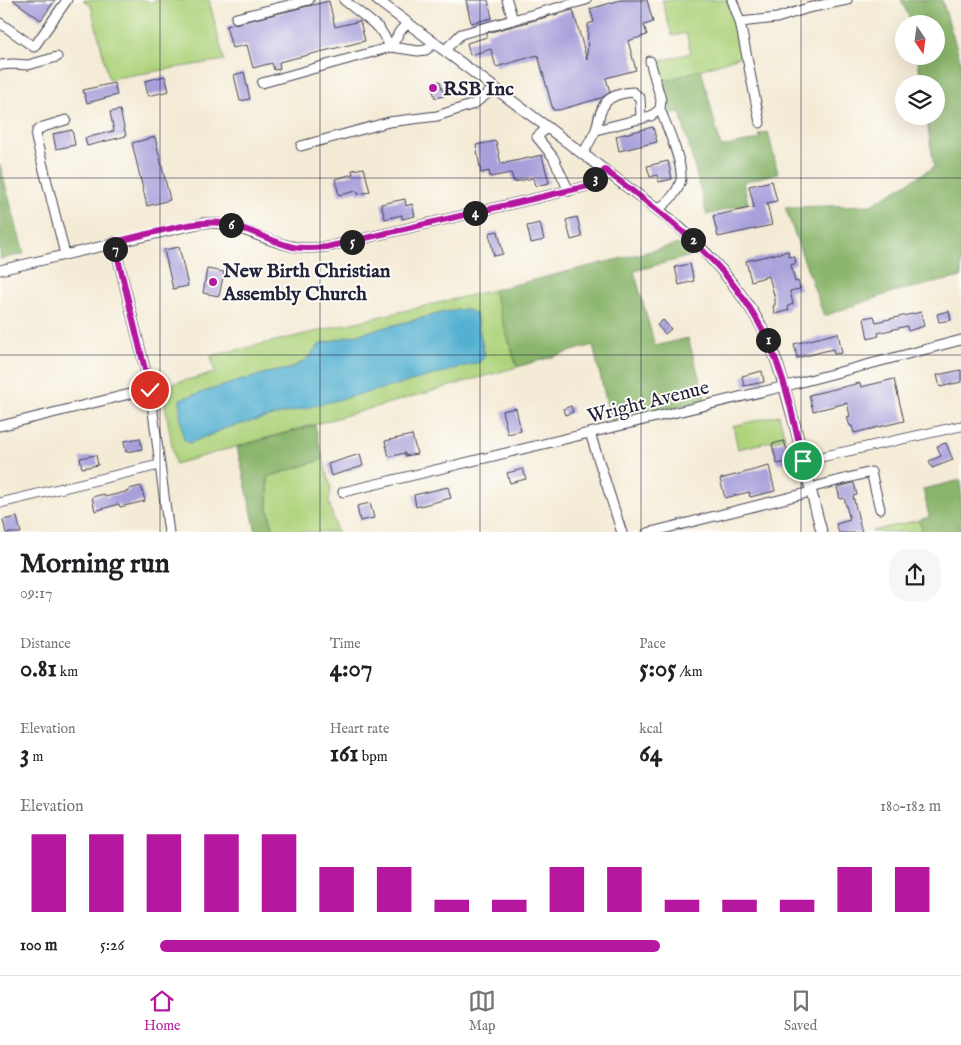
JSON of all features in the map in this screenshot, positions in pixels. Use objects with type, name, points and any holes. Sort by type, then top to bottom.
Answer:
[{"type":"main road","points":[[377,0],[658,210],[688,235],[714,260],[731,280],[750,307],[772,349],[784,386],[822,532]]},
{"type":"street","points":[[0,23],[34,47],[67,0]]},
{"type":"street","points":[[236,18],[309,0]]},
{"type":"street","points":[[344,0],[379,28],[391,47]]},
{"type":"street","points":[[507,0],[513,20]]},
{"type":"street","points":[[444,50],[461,34],[513,20],[559,4],[586,0]]},
{"type":"street","points":[[732,0],[740,22],[760,123]]},
{"type":"street","points":[[740,22],[777,18],[808,8],[847,0]]},
{"type":"street","points":[[391,47],[400,31],[408,23]]},
{"type":"street","points":[[262,83],[391,47],[418,51],[426,50],[435,43]]},
{"type":"street","points":[[0,65],[28,65],[57,57]]},
{"type":"street","points":[[650,61],[661,100],[660,109],[673,142],[682,181],[676,193],[658,210]]},
{"type":"street","points":[[301,146],[389,122],[436,116],[474,104],[495,88]]},
{"type":"street","points":[[583,154],[596,130],[603,103],[613,96],[633,92],[640,98],[641,118]]},
{"type":"street","points":[[596,130],[651,116],[660,109]]},
{"type":"street","points":[[65,254],[36,138],[37,131],[43,127],[66,120]]},
{"type":"street","points":[[548,127],[537,137],[553,157],[569,191]]},
{"type":"street","points":[[0,270],[188,225],[214,222],[231,225],[294,247],[311,249],[327,247],[588,186],[605,170]]},
{"type":"street","points":[[114,242],[150,390],[169,532]]},
{"type":"street","name":"Wright Avenue","points":[[343,492],[784,386],[961,340]]},
{"type":"street","points":[[0,426],[150,390]]},
{"type":"street","points":[[803,461],[961,426]]},
{"type":"street","points":[[590,433],[622,532]]},
{"type":"street","points":[[0,503],[160,465]]},
{"type":"street","points":[[647,532],[811,490],[871,472],[880,509]]},
{"type":"green space","points":[[83,0],[146,0],[151,3],[154,0],[209,0],[224,60],[109,79],[91,6]]},
{"type":"green space","points":[[662,0],[727,0],[737,26],[742,56],[663,82],[657,62],[691,53],[686,33],[672,36]]},
{"type":"green space","points":[[901,0],[942,0],[961,62],[961,277],[893,292],[824,316],[785,207],[871,205],[934,167],[927,125],[945,125],[945,75],[920,75],[919,65],[945,65],[945,15],[908,15]]},
{"type":"green space","points":[[701,69],[721,147],[760,139],[759,134],[768,132],[778,173],[743,182],[748,203],[707,215],[680,112],[671,114],[663,82]]},
{"type":"green space","points":[[0,165],[24,254],[0,259]]},
{"type":"green space","points":[[679,244],[691,256],[634,271],[655,346],[688,338],[706,401],[611,422],[593,345],[517,367],[493,290]]},
{"type":"green space","points":[[493,290],[517,367],[175,464],[162,386],[215,373],[211,356]],"holes":[[[465,309],[206,437],[266,373],[289,369],[305,361],[320,344],[449,311]]]},
{"type":"green space","points":[[779,415],[785,438],[738,449],[733,426]]},
{"type":"green space","points":[[315,425],[323,459],[268,477],[268,509],[274,532],[256,532],[237,447]]},
{"type":"green space","points":[[323,459],[331,488],[329,502],[337,532],[274,532],[268,509],[268,477]]},
{"type":"green space","points":[[961,480],[961,532],[923,532],[919,520],[929,517],[923,489]]},
{"type":"green space","points":[[919,520],[923,532],[872,532],[872,531]]},
{"type":"water","points":[[465,309],[476,314],[485,356],[480,362],[226,428],[190,443],[184,440],[180,416],[180,399],[266,373],[289,369],[305,361],[320,344],[449,311]]},
{"type":"building","points":[[13,0],[55,0],[41,20]]},
{"type":"building","points":[[466,0],[488,0],[492,18],[471,23]]},
{"type":"building","points":[[621,0],[647,0],[653,22],[644,25],[647,35],[628,41],[636,70],[606,78],[610,92],[601,98],[553,110],[538,55],[496,67],[491,49],[470,55],[467,43],[487,37],[487,33],[573,10],[587,60],[588,24],[594,22],[590,9]]},
{"type":"building","points":[[329,1],[335,27],[360,21],[365,41],[279,62],[280,69],[274,70],[272,63],[253,68],[247,45],[232,48],[226,26]]},
{"type":"building","points":[[244,72],[250,99],[240,101],[234,75]]},
{"type":"building","points":[[165,76],[169,91],[148,96],[145,81]]},
{"type":"building","points":[[440,81],[444,96],[435,98],[431,83]]},
{"type":"building","points":[[114,83],[117,95],[87,103],[83,90]]},
{"type":"building","points":[[120,110],[126,136],[87,146],[85,138],[114,131],[110,112]]},
{"type":"building","points":[[653,127],[657,142],[619,151],[616,136]]},
{"type":"building","points":[[72,130],[75,145],[56,149],[53,134]]},
{"type":"building","points":[[155,137],[170,200],[147,206],[132,143]]},
{"type":"building","points":[[496,141],[501,164],[542,155],[549,183],[535,186],[533,178],[514,182],[511,173],[490,177],[489,171],[481,173],[476,145]]},
{"type":"building","points":[[668,161],[672,179],[659,182],[657,175],[650,177],[647,166]]},
{"type":"building","points":[[364,168],[370,192],[358,194],[357,191],[339,195],[335,179],[353,174],[352,170]]},
{"type":"building","points":[[772,181],[777,201],[767,203],[772,225],[718,237],[713,216],[754,207],[749,186]]},
{"type":"building","points":[[405,199],[406,206],[412,204],[415,216],[402,219],[402,215],[385,219],[381,204]]},
{"type":"building","points":[[577,217],[582,237],[571,240],[566,220]]},
{"type":"building","points":[[540,223],[544,240],[531,243],[527,226]]},
{"type":"building","points":[[498,231],[503,254],[494,256],[489,233]]},
{"type":"building","points":[[179,247],[188,286],[173,289],[164,250]]},
{"type":"building","points":[[788,251],[789,257],[794,256],[796,263],[791,265],[795,282],[798,281],[800,289],[790,291],[793,304],[788,306],[789,310],[775,314],[773,306],[775,305],[775,299],[769,276],[751,281],[746,261]]},
{"type":"building","points":[[690,264],[694,281],[679,285],[675,267]]},
{"type":"building","name":"New Birth Christian Assembly Church","points":[[207,269],[224,272],[219,296],[203,293]]},
{"type":"building","points":[[949,311],[951,320],[939,322],[937,314]]},
{"type":"building","points":[[921,312],[924,326],[908,331],[907,326],[878,333],[879,336],[868,339],[864,318],[874,316],[876,322]]},
{"type":"building","points":[[663,320],[671,329],[665,334],[657,325]]},
{"type":"building","points":[[838,333],[842,353],[834,354],[833,349],[797,358],[794,344]]},
{"type":"building","points":[[961,370],[961,382],[940,387],[937,375]]},
{"type":"building","points":[[762,371],[764,382],[744,386],[742,376]]},
{"type":"building","points":[[894,379],[904,421],[854,433],[847,417],[850,416],[847,403],[813,411],[809,395],[860,383],[861,387]]},
{"type":"building","points":[[571,406],[573,412],[565,415],[563,409]]},
{"type":"building","points":[[516,408],[521,431],[508,434],[502,411]]},
{"type":"building","points":[[412,435],[417,454],[405,456],[405,453],[389,457],[385,441]]},
{"type":"building","points":[[140,438],[142,449],[126,452],[124,441]]},
{"type":"building","points":[[784,441],[791,461],[777,464],[772,444]]},
{"type":"building","points":[[946,443],[953,460],[932,468],[929,461],[941,456],[937,446]]},
{"type":"building","points":[[360,454],[363,466],[331,476],[328,464]]},
{"type":"building","points":[[96,455],[98,465],[82,468],[80,458]]},
{"type":"building","points":[[769,466],[775,491],[750,497],[749,492],[725,498],[720,479]]},
{"type":"building","points":[[523,469],[526,479],[510,483],[507,473]]},
{"type":"building","points":[[854,483],[857,495],[853,496],[862,532],[839,532],[836,524],[850,520],[844,498],[840,499],[837,487]]},
{"type":"building","points":[[141,486],[145,501],[120,507],[119,504],[95,511],[92,497],[104,494],[105,497]]},
{"type":"building","points":[[448,487],[451,498],[416,507],[414,495]]},
{"type":"building","points":[[370,503],[374,518],[360,521],[357,506]]},
{"type":"building","points":[[17,517],[21,532],[6,532],[3,520]]},
{"type":"place","name":"RSB Inc","points":[[433,88]]},
{"type":"place","name":"New Birth Christian Assembly Church","points":[[213,282]]},
{"type":"route","points":[[150,390],[114,242],[188,225],[214,222],[231,225],[294,247],[311,249],[327,247],[588,186],[605,170],[688,235],[714,260],[750,307],[772,349],[780,371],[803,461]]}]
